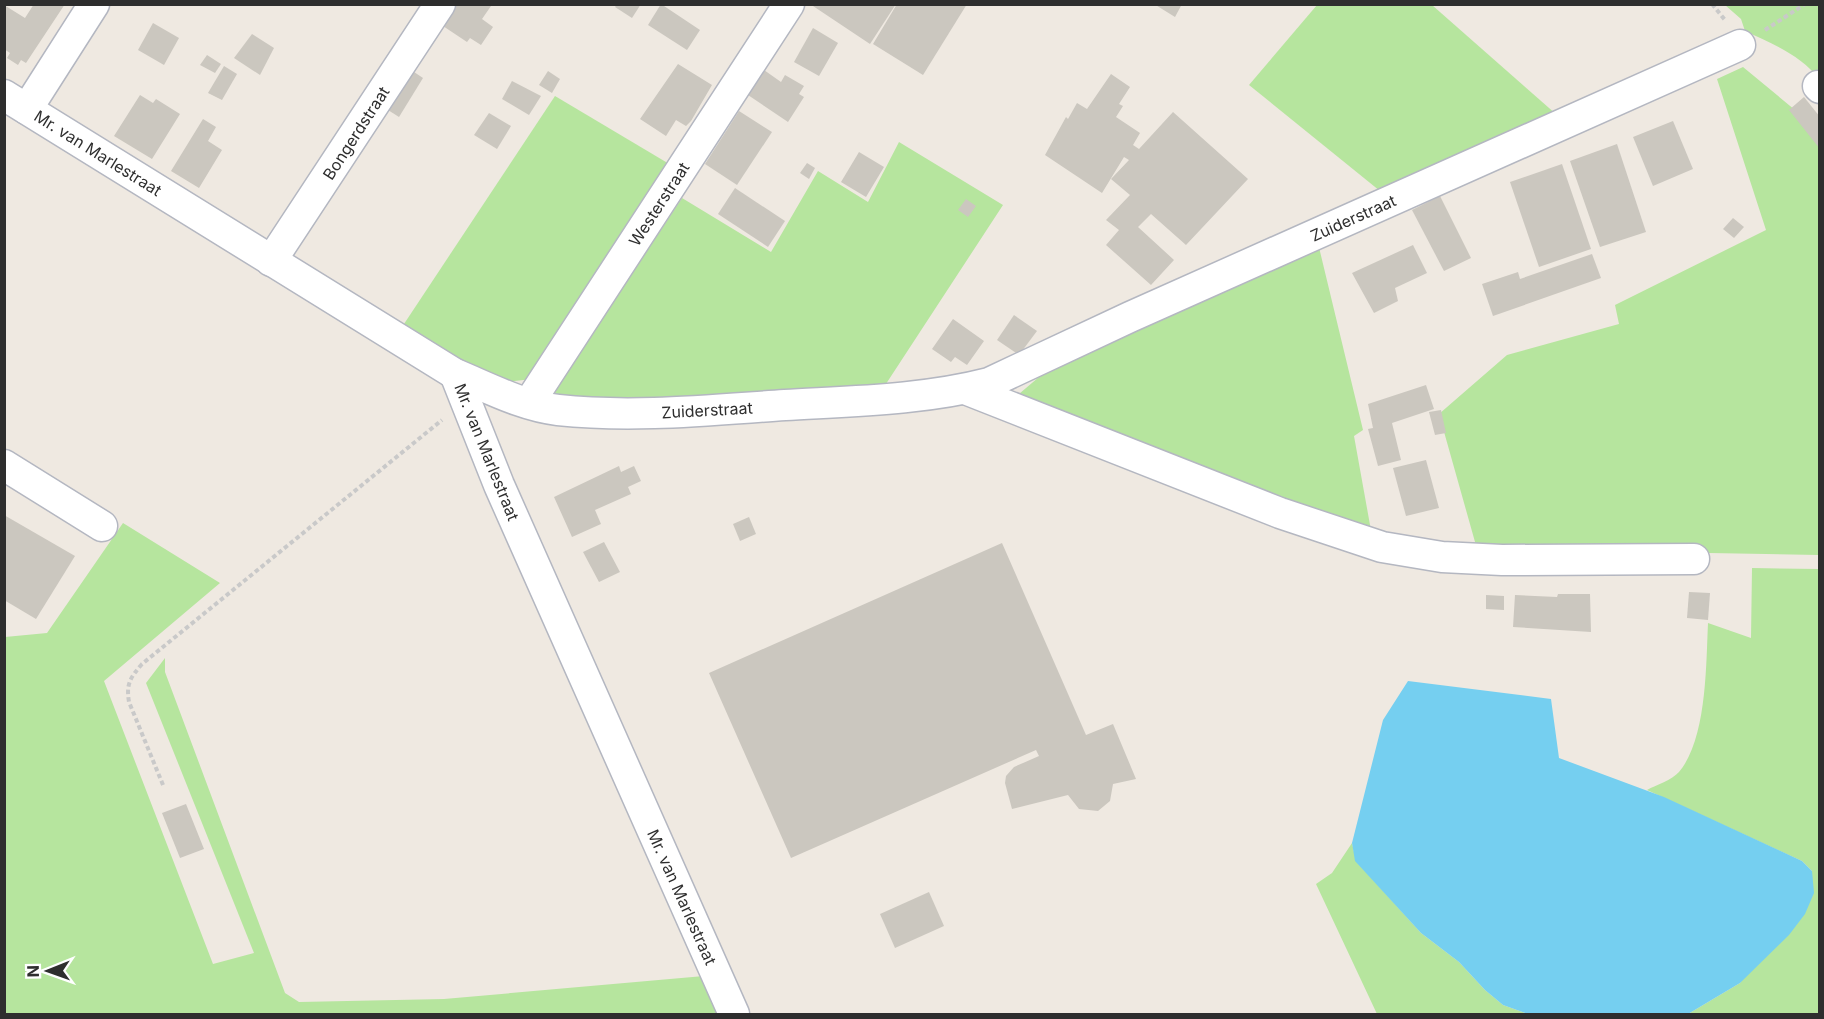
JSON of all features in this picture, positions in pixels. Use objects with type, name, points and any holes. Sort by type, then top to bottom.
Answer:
[{"type":"street","points":[[16,102],[94,4]]},
{"type":"street","name":"Bongerdstraat","points":[[271,261],[440,4]]},
{"type":"street","name":"Westerstraat","points":[[529,403],[789,4]]},
{"type":"street","name":"Zuiderstraat","points":[[454,374],[529,403],[556,410],[653,413],[882,399],[965,389],[989,383],[1130,317],[1740,45]]},
{"type":"street","name":"Mr. van Marlestraat","points":[[16,102],[454,374],[464,402],[734,1014]]},
{"type":"street","name":"Zuiderstraat","points":[[965,389],[1280,513],[1382,547],[1442,557],[1502,560],[1694,559]]},
{"type":"street","points":[[4,465],[102,526]]},
{"type":"path","points":[[1740,45],[1805,4]]},
{"type":"path","points":[[163,785],[129,702],[126,688],[129,678],[142,664],[464,402]]},
{"type":"green space","points":[[1317,5],[1432,5],[1557,115],[1380,191],[1249,85]]},
{"type":"green space","points":[[1725,5],[1819,5],[1819,79],[1795,57],[1745,31],[1741,19]]},
{"type":"green space","points":[[1743,67],[1801,115],[1819,137],[1819,555],[1477,549],[1439,414],[1507,355],[1619,324],[1615,305],[1766,230],[1717,79]]},
{"type":"green space","points":[[555,96],[676,168],[541,378],[506,382],[469,369],[402,327]]},
{"type":"green space","points":[[899,142],[1003,205],[882,390],[708,405],[551,395],[682,198],[771,252],[818,171],[868,202]]},
{"type":"green space","points":[[1317,239],[1363,430],[1354,436],[1372,536],[1013,399],[1065,355]]},
{"type":"green space","points":[[123,523],[220,583],[104,681],[213,964],[254,953],[146,683],[165,658],[165,672],[285,993],[299,1002],[444,999],[704,976],[722,1014],[5,1014],[5,637],[47,633]]},
{"type":"green space","points":[[1752,568],[1819,569],[1819,1014],[1688,1014],[1740,983],[1812,871],[1802,861],[1647,790],[1679,772],[1695,741],[1703,701],[1708,623],[1751,638]]},
{"type":"green space","points":[[1352,843],[1356,861],[1421,933],[1459,962],[1485,990],[1503,1005],[1528,1014],[1377,1014],[1316,884],[1332,873]]},
{"type":"water","points":[[1408,681],[1551,699],[1559,758],[1664,797],[1802,861],[1812,871],[1814,893],[1805,914],[1789,935],[1740,983],[1688,1014],[1528,1014],[1503,1005],[1485,990],[1459,962],[1421,933],[1355,861],[1352,843],[1383,720]]},
{"type":"building","points":[[34,4],[65,4],[26,63],[21,60],[18,65],[7,58],[10,53],[4,49],[4,5],[25,18]]},
{"type":"building","points":[[454,4],[491,6],[482,19],[493,27],[481,45],[470,38],[467,42],[440,24]]},
{"type":"building","points":[[617,4],[641,4],[632,18],[615,7]]},
{"type":"building","points":[[661,4],[700,30],[687,50],[648,25]]},
{"type":"building","points":[[810,4],[896,4],[870,44]]},
{"type":"building","points":[[897,4],[967,4],[923,75],[873,44]]},
{"type":"building","points":[[1154,4],[1182,4],[1175,17]]},
{"type":"building","points":[[153,23],[179,38],[164,65],[138,50]]},
{"type":"building","points":[[813,28],[838,43],[819,76],[794,62]]},
{"type":"building","points":[[252,34],[274,48],[260,75],[234,58]]},
{"type":"building","points":[[207,55],[221,64],[215,73],[200,65]]},
{"type":"building","points":[[678,64],[712,85],[691,121],[686,126],[676,120],[666,136],[640,119]]},
{"type":"building","points":[[224,66],[237,74],[222,100],[208,93]]},
{"type":"building","points":[[764,70],[781,82],[785,75],[804,86],[799,94],[804,97],[788,122],[748,95]]},
{"type":"building","points":[[548,71],[560,79],[552,93],[539,85]]},
{"type":"building","points":[[414,72],[423,78],[399,117],[388,110]]},
{"type":"building","points":[[1111,74],[1130,87],[1119,104],[1123,106],[1116,117],[1140,133],[1133,145],[1139,149],[1173,112],[1248,179],[1186,245],[1151,214],[1138,227],[1174,260],[1151,285],[1106,245],[1119,230],[1106,220],[1130,195],[1111,179],[1129,160],[1124,157],[1102,193],[1045,155],[1066,117],[1068,119],[1077,103],[1087,109]]},
{"type":"building","points":[[512,81],[541,96],[529,115],[502,99]]},
{"type":"building","points":[[140,95],[153,103],[156,99],[180,114],[152,159],[114,136]]},
{"type":"building","points":[[1804,97],[1820,117],[1820,149],[1789,110]]},
{"type":"building","points":[[739,111],[772,132],[737,185],[705,164]]},
{"type":"building","points":[[489,113],[511,126],[497,149],[474,135]]},
{"type":"building","points":[[203,119],[216,127],[208,141],[222,150],[199,188],[171,171]]},
{"type":"building","points":[[1673,121],[1693,169],[1653,186],[1633,137]]},
{"type":"building","points":[[1617,144],[1646,232],[1600,247],[1570,161]]},
{"type":"building","points":[[859,152],[884,167],[866,197],[841,182]]},
{"type":"building","points":[[807,163],[815,168],[809,179],[800,173]]},
{"type":"building","points":[[1562,164],[1591,249],[1539,267],[1510,182]]},
{"type":"building","points":[[735,188],[785,221],[768,247],[718,214]]},
{"type":"building","points":[[1440,196],[1471,258],[1444,271],[1412,210]]},
{"type":"building","points":[[966,199],[976,206],[968,217],[958,210]]},
{"type":"building","points":[[1733,218],[1744,227],[1734,238],[1723,229]]},
{"type":"building","points":[[1413,245],[1427,273],[1395,288],[1398,301],[1374,313],[1352,273]]},
{"type":"building","points":[[1592,254],[1601,278],[1493,316],[1482,284],[1518,272],[1520,279]]},
{"type":"building","points":[[1014,315],[1037,331],[1019,355],[997,340]]},
{"type":"building","points":[[953,319],[984,341],[967,365],[955,357],[951,362],[932,349]]},
{"type":"building","points":[[1426,385],[1434,409],[1392,423],[1401,460],[1378,466],[1368,429],[1373,428],[1368,404]]},
{"type":"building","points":[[1441,410],[1446,433],[1435,435],[1429,412]]},
{"type":"building","points":[[1426,460],[1439,508],[1406,516],[1393,468]]},
{"type":"building","points":[[619,466],[621,472],[634,466],[641,481],[628,487],[631,494],[595,510],[601,524],[572,537],[554,497]]},
{"type":"building","points":[[4,515],[75,556],[36,619],[4,600]]},
{"type":"building","points":[[749,517],[756,534],[740,541],[733,524]]},
{"type":"building","points":[[604,542],[620,572],[599,582],[583,552]]},
{"type":"building","points":[[1002,543],[1086,735],[1113,724],[1136,779],[1113,784],[1110,801],[1098,811],[1079,809],[1068,795],[1012,809],[1005,783],[1006,776],[1014,767],[1039,756],[1036,750],[791,858],[709,673]]},
{"type":"building","points":[[1689,592],[1710,593],[1708,620],[1687,618]]},
{"type":"building","points":[[1558,594],[1590,594],[1591,632],[1513,627],[1515,595],[1557,597]]},
{"type":"building","points":[[1486,595],[1504,596],[1504,610],[1486,609]]},
{"type":"building","points":[[186,804],[204,849],[180,858],[162,813]]},
{"type":"building","points":[[929,892],[944,926],[895,948],[880,914]]}]
